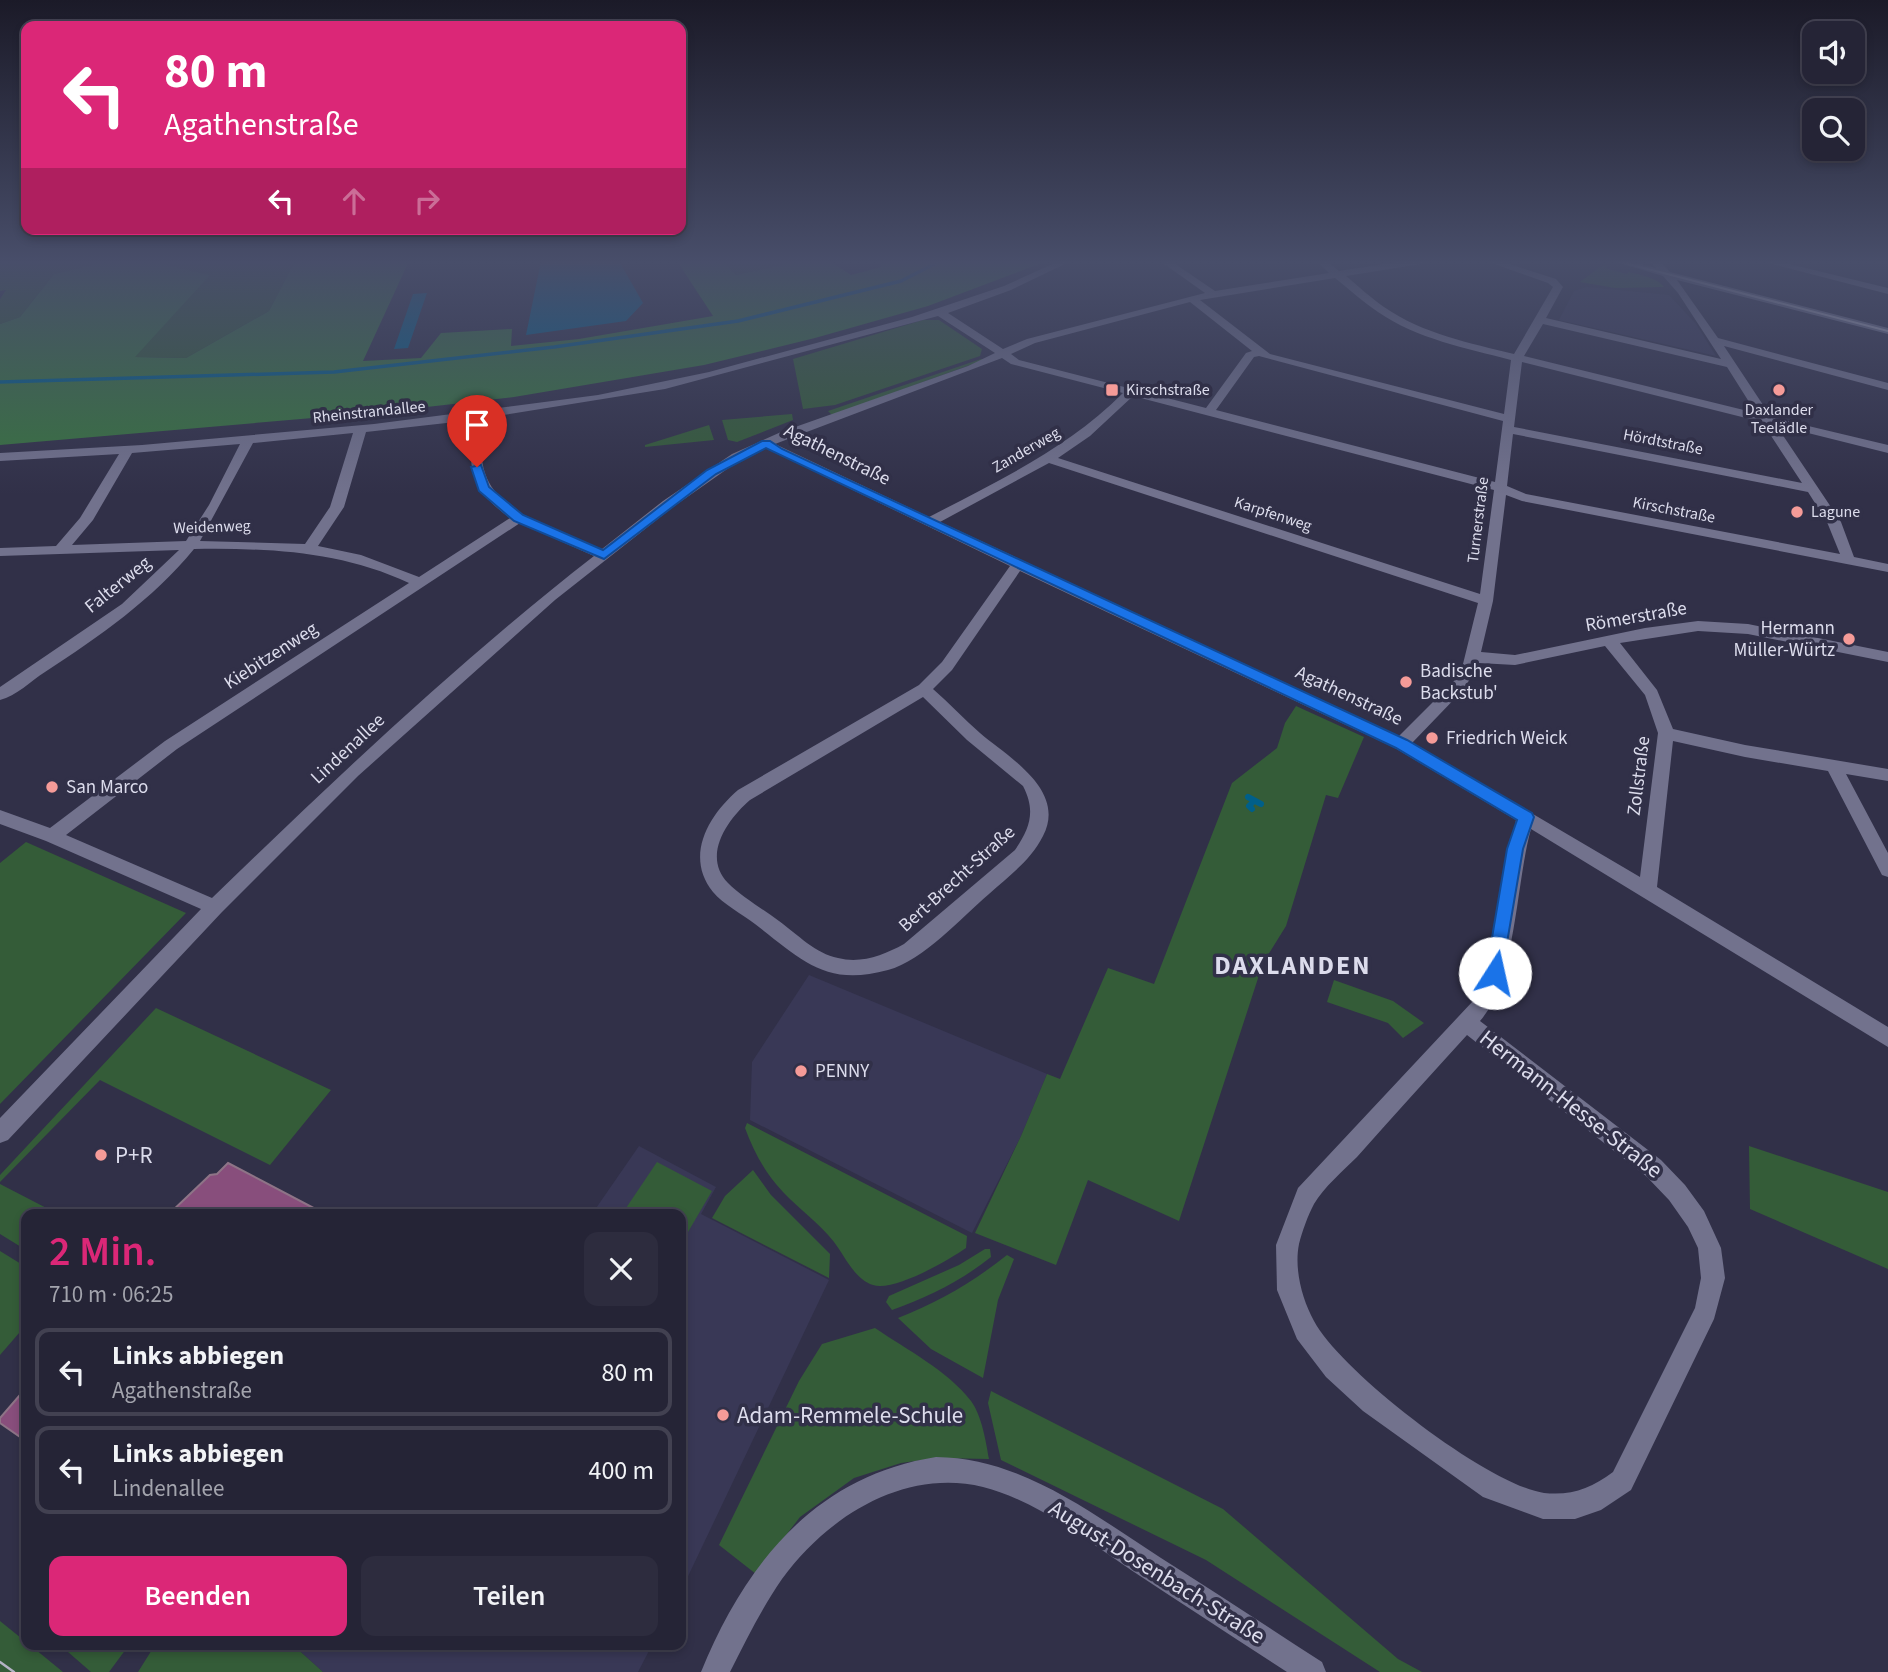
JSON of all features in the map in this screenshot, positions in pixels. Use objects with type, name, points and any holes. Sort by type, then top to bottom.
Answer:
[{"type":"street","name":"Rheinstrandallee","points":[[0,457],[248,440],[479,417],[645,389],[843,339]]},
{"type":"street","name":"Kirschstraße","points":[[978,339],[1015,362],[1499,487],[1522,497],[1888,568]]},
{"type":"street","name":"Lindenallee","points":[[0,1133],[215,907],[352,772],[524,619],[712,472],[766,443],[928,385],[1039,339]]},
{"type":"street","name":"Hördtstraße","points":[[1243,339],[1259,352],[1508,424],[1812,489]]},
{"type":"street","points":[[1444,339],[1888,449]]},
{"type":"street","name":"Turnerstraße","points":[[1401,744],[1459,685],[1473,657],[1486,601],[1517,359],[1529,339]]},
{"type":"street","points":[[1621,339],[1731,365]]},
{"type":"street","points":[[1714,340],[1839,532],[1849,561]]},
{"type":"street","points":[[1714,340],[1888,387]]},
{"type":"street","points":[[1209,412],[1250,355],[1259,352]]},
{"type":"street","name":"Zanderweg","points":[[929,522],[1049,459],[1105,420],[1130,393]]},
{"type":"street","points":[[479,417],[476,446],[483,489],[519,518],[604,555]]},
{"type":"street","points":[[310,547],[327,527],[343,497],[359,429]]},
{"type":"street","name":"Falterweg","points":[[0,695],[125,608],[165,573],[190,545],[209,516],[248,440]]},
{"type":"street","name":"Agathenstraße","points":[[766,443],[1401,744],[1526,817],[1888,1038]]},
{"type":"street","points":[[61,549],[86,520],[127,450]]},
{"type":"street","name":"Karpfenweg","points":[[1049,459],[1486,601]]},
{"type":"street","name":"Kiebitzenweg","points":[[52,836],[171,745],[519,518]]},
{"type":"street","name":"Weidenweg","points":[[0,552],[248,542],[310,547],[361,557],[418,582]]},
{"type":"street","name":"Bert-Brecht-Straße","points":[[924,689],[973,736],[1029,782],[1038,807],[1036,833],[1021,855],[911,950],[876,965],[853,969],[832,966],[807,953],[720,887],[708,860],[714,831],[721,817],[744,796],[924,689],[947,666],[1018,564]]},
{"type":"street","name":"Römerstraße","points":[[1473,657],[1515,660],[1682,627],[1731,627],[1888,657]]},
{"type":"street","name":"Zollstraße","points":[[1608,640],[1647,685],[1663,716],[1666,733],[1647,892]]},
{"type":"street","points":[[1666,733],[1833,767],[1888,775]]},
{"type":"street","points":[[1833,767],[1888,870]]},
{"type":"street","points":[[0,817],[52,836],[215,907]]},
{"type":"street","name":"Hermann-Hesse-Straße","points":[[1467,1023],[1659,1171],[1688,1205],[1709,1250],[1713,1283],[1706,1311],[1622,1481],[1608,1494],[1587,1503],[1546,1507],[1513,1499],[1492,1488],[1362,1395],[1340,1375],[1306,1332],[1290,1296],[1285,1261],[1287,1239],[1293,1219],[1306,1196],[1480,1006],[1495,973],[1515,849],[1526,817]]},
{"type":"street","name":"August-Dosenbach-Straße","points":[[715,1672],[770,1572],[787,1551],[814,1526],[867,1489],[913,1473],[959,1469],[994,1478],[1061,1508],[1312,1672]]},
{"type":"shaded area","points":[[1642,339],[1705,339],[1716,356]]},
{"type":"shaded area","points":[[809,975],[1047,1074],[1021,1136],[972,1233],[750,1120],[752,1062]]},
{"type":"shaded area","name":"Adam-Remmele-Schule","points":[[639,1146],[716,1187],[701,1214],[829,1280],[686,1580],[686,1209],[595,1209]]},
{"type":"shaded area","points":[[299,1650],[649,1650],[638,1672],[323,1672]]},
{"type":"green space","points":[[0,339],[151,339],[135,357],[186,358],[220,339],[373,339],[363,361],[421,358],[436,339],[511,339],[511,346],[579,339],[811,339],[704,365],[514,397],[383,412],[0,445]]},
{"type":"green space","points":[[150,339],[220,339],[186,358],[134,357]]},
{"type":"green space","points":[[860,339],[967,339],[982,349],[980,356],[835,405],[803,409],[793,359]]},
{"type":"green space","points":[[984,360],[832,415],[828,411]]},
{"type":"green space","points":[[792,414],[793,420],[737,442],[728,440],[722,420]]},
{"type":"green space","points":[[709,425],[714,440],[645,447],[645,445]]},
{"type":"green space","points":[[1296,706],[1364,737],[1338,798],[1326,795],[1286,926],[1263,963],[1179,1221],[1088,1180],[1056,1265],[975,1233],[1047,1074],[1060,1079],[1108,968],[1154,984],[1232,783],[1277,748],[1285,723]]},
{"type":"green space","points":[[26,842],[186,913],[0,1104],[0,863]]},
{"type":"green space","points":[[1334,980],[1393,1001],[1424,1023],[1403,1038],[1388,1023],[1327,1002]]},
{"type":"green space","points":[[156,1008],[331,1090],[270,1165],[100,1080],[0,1182],[0,1175]]},
{"type":"green space","points":[[747,1123],[967,1236],[966,1248],[907,1280],[882,1286],[866,1282],[855,1272],[828,1235],[771,1177],[752,1145],[745,1128]]},
{"type":"green space","points":[[1749,1146],[1888,1192],[1888,1269],[1750,1209]]},
{"type":"green space","points":[[657,1162],[712,1191],[686,1235],[686,1209],[625,1209]]},
{"type":"green space","points":[[753,1170],[771,1195],[830,1254],[829,1278],[712,1218],[725,1196]]},
{"type":"green space","points":[[0,1184],[48,1209],[21,1209],[21,1247],[0,1234]]},
{"type":"green space","points":[[985,1249],[990,1249],[991,1257],[944,1288],[892,1310],[886,1302],[889,1296],[959,1265]]},
{"type":"green space","points":[[0,1251],[21,1264],[21,1331],[0,1355]]},
{"type":"green space","points":[[1007,1255],[1014,1259],[998,1300],[983,1378],[931,1349],[898,1318],[955,1291]]},
{"type":"green space","points":[[875,1328],[939,1370],[971,1401],[981,1421],[989,1459],[937,1458],[901,1463],[854,1478],[800,1517],[756,1574],[719,1545],[799,1381],[822,1344]]},
{"type":"green space","points":[[991,1391],[1223,1509],[1398,1659],[1422,1672],[1380,1672],[1206,1560],[1001,1460],[988,1403]]},
{"type":"green space","points":[[0,1621],[21,1638],[21,1650],[36,1650],[63,1672],[0,1672]]},
{"type":"green space","points":[[66,1650],[125,1650],[109,1672],[91,1672]]},
{"type":"green space","points":[[152,1650],[299,1650],[323,1672],[138,1672]]},
{"type":"water","points":[[397,339],[411,339],[408,348],[394,349]]},
{"type":"building","points":[[228,1163],[315,1209],[174,1209],[210,1175],[217,1174]]},
{"type":"building","points":[[21,1394],[21,1438],[0,1423],[0,1418]]},
{"type":"waterway","points":[[0,382],[334,372],[610,339]]},
{"type":"waterway","points":[[1248,797],[1261,804]]},
{"type":"waterway","points":[[1252,809],[1249,806],[1253,802]]},
{"type":"tram line","points":[[0,1662],[14,1672]]},
{"type":"place","name":"Kirschstraße","points":[[1112,390]]},
{"type":"place","name":"Daxlander Teelädle","points":[[1779,390]]},
{"type":"place","name":"Lagune","points":[[1797,512]]},
{"type":"place","name":"Hermann Müller-Würtz","points":[[1849,639]]},
{"type":"place","name":"Badische Backstub'","points":[[1406,682]]},
{"type":"place","name":"Friedrich Weick","points":[[1432,738]]},
{"type":"place","name":"San Marco","points":[[52,787]]},
{"type":"place","name":"PENNY","points":[[801,1071]]},
{"type":"place","name":"P+R","points":[[101,1155]]},
{"type":"place","name":"Adam-Remmele-Schule","points":[[723,1415]]},
{"type":"district","name":"DAXLANDEN","points":[[1293,965]]},
{"type":"route","points":[[477,467],[483,489],[519,518],[604,555],[712,472],[766,443],[771,448],[1401,744],[1526,817],[1515,849],[1495,973]]}]
